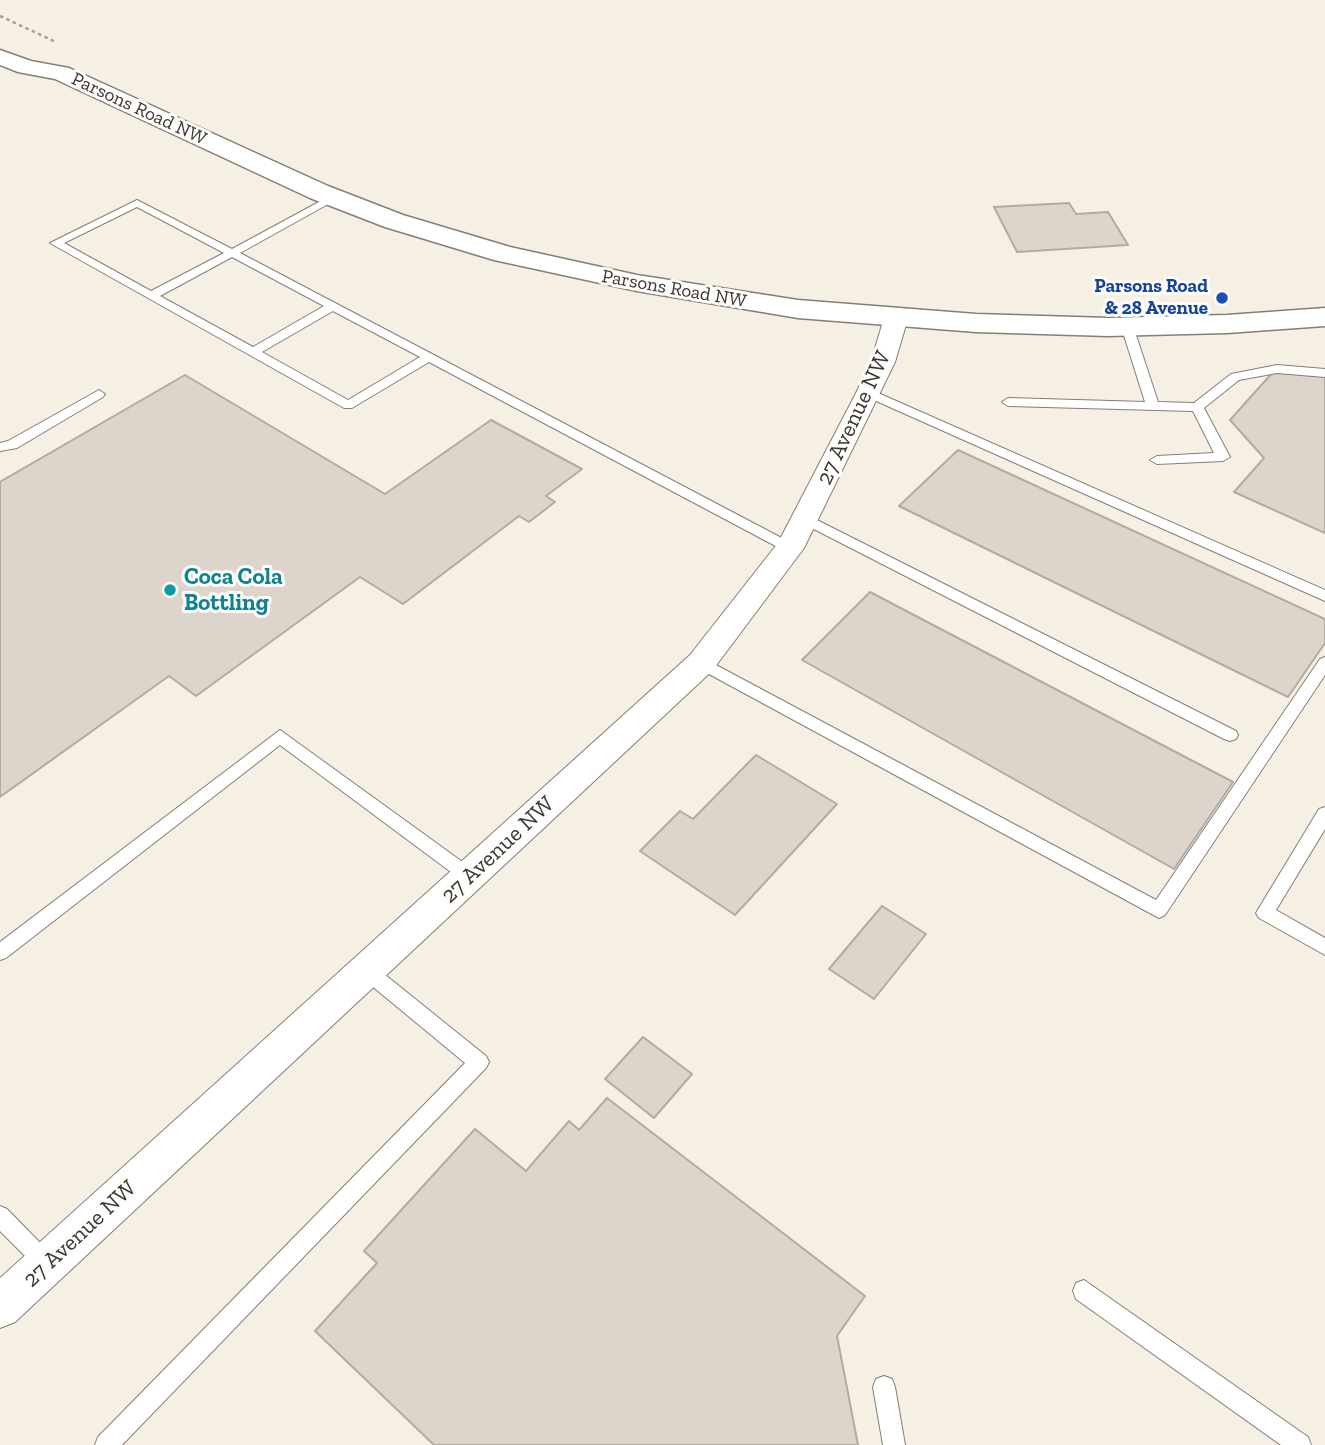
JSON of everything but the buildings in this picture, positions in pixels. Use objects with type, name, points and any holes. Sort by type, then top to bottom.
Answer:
[{"type":"main road","name":"Parsons Road NW","points":[[6,48],[26,67],[61,73],[334,198],[441,236],[570,269],[752,303],[896,318],[1127,326],[1227,324],[1325,317]]},
{"type":"main road","points":[[1227,324],[1325,334]]},
{"type":"street","name":"27 Avenue NW","points":[[0,1307],[701,663],[790,548],[869,393],[883,362],[896,318]]},
{"type":"lane","points":[[151,296],[334,198]]},
{"type":"lane","points":[[429,357],[348,405],[56,243],[137,203],[333,306],[790,548]]},
{"type":"lane","points":[[253,352],[333,306]]},
{"type":"lane","points":[[1127,326],[1153,406]]},
{"type":"lane","points":[[1008,402],[1197,407],[1236,377],[1277,369],[1325,373]]},
{"type":"lane","points":[[869,393],[1325,596]]},
{"type":"lane","points":[[0,447],[12,445],[99,394]]},
{"type":"lane","points":[[1157,460],[1223,457],[1197,407]]},
{"type":"lane","points":[[806,519],[1230,735]]},
{"type":"lane","points":[[701,663],[1159,910],[1325,663]]},
{"type":"lane","points":[[0,952],[281,736],[470,876]]},
{"type":"lane","points":[[1325,814],[1265,913],[1325,947]]},
{"type":"lane","points":[[106,1445],[479,1062],[366,971]]},
{"type":"lane","points":[[0,1216],[47,1264]]},
{"type":"lane","points":[[1084,1291],[1300,1445]]},
{"type":"lane","points":[[884,1387],[894,1445]]},
{"type":"place","name":"Parsons Road & 28 Avenue","points":[[1222,298]]},
{"type":"place","name":"Coca Cola Bottling","points":[[170,590]]}]
